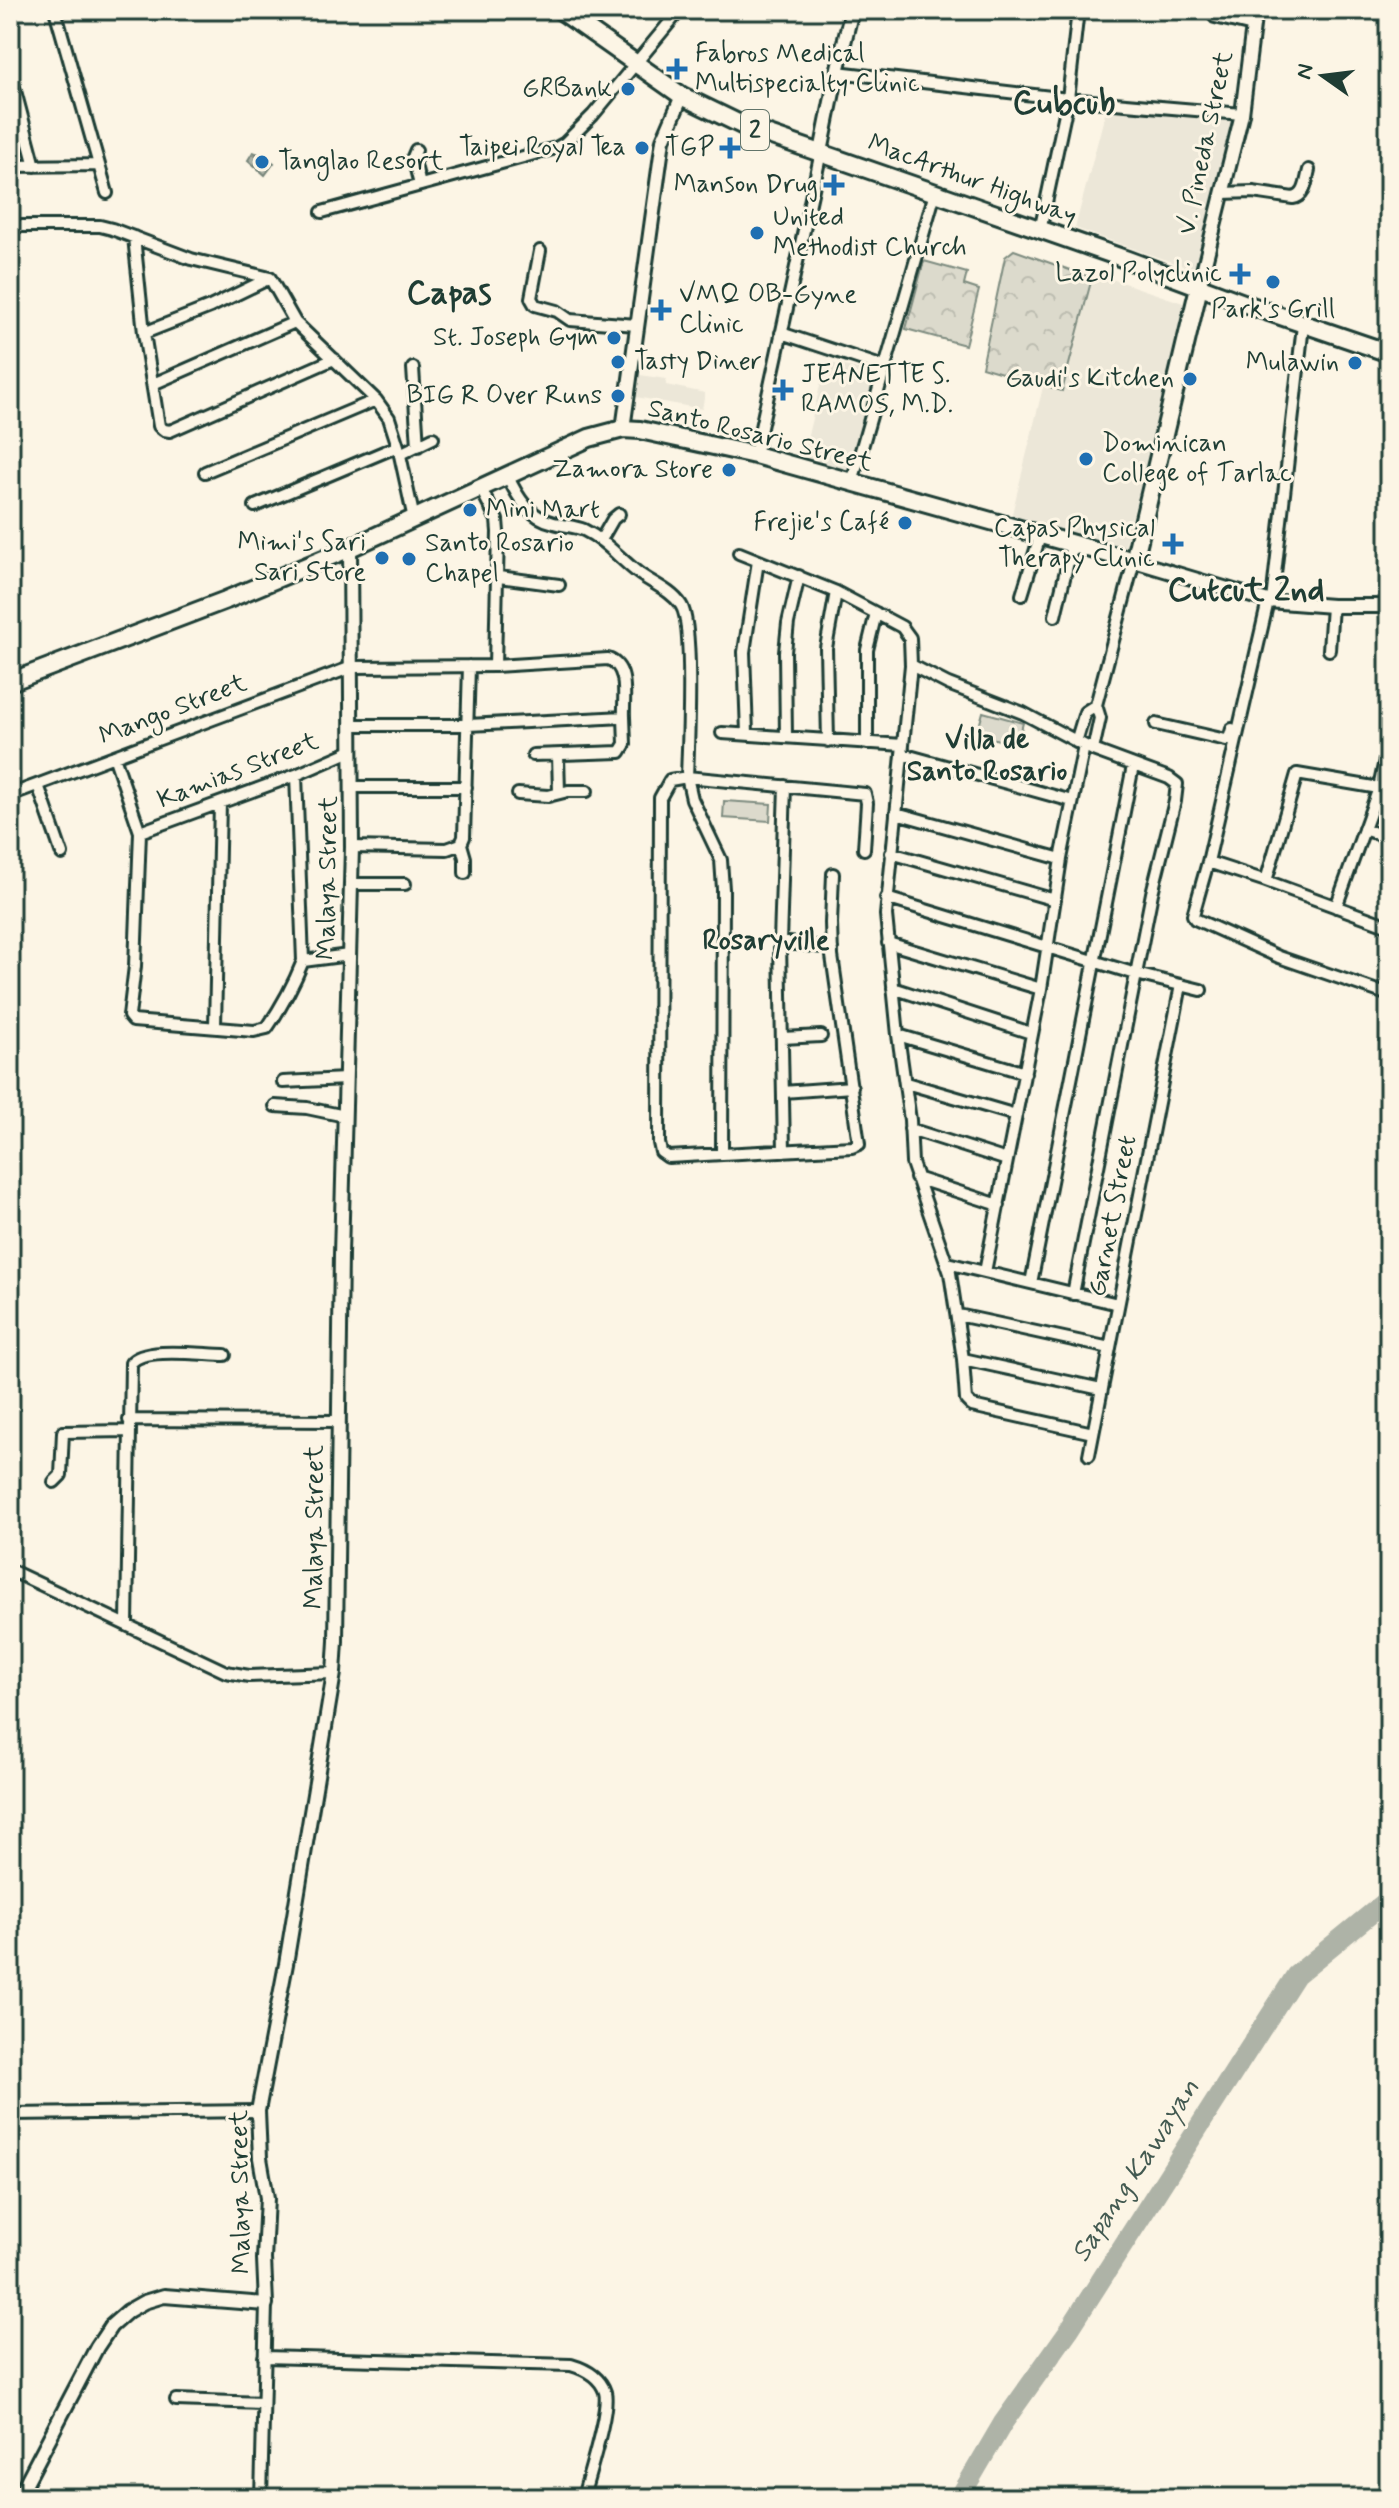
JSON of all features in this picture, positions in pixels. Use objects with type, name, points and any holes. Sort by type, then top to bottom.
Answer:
[{"type":"main road","name":"MacArthur Highway","points":[[560,10],[682,96],[746,127],[1389,353]]},
{"type":"main road","name":"V. Pineda Street","points":[[1134,561],[1199,287]]},
{"type":"main road","name":"Santo Rosario Street","points":[[10,682],[226,600],[350,548],[589,438],[623,429],[755,455],[1134,561]]},
{"type":"street","points":[[55,10],[107,193]]},
{"type":"street","points":[[322,212],[565,143],[593,115],[680,10]]},
{"type":"street","points":[[755,455],[837,72],[850,18],[855,10]]},
{"type":"street","points":[[1040,231],[1068,99],[1078,10]]},
{"type":"street","name":"V. Pineda Street","points":[[1199,287],[1242,114],[1255,10]]},
{"type":"street","points":[[1215,17],[1253,26]]},
{"type":"street","points":[[10,72],[35,166]]},
{"type":"street","points":[[837,72],[1068,99],[1242,114]]},
{"type":"street","points":[[623,429],[663,140],[682,96]]},
{"type":"street","points":[[416,150],[413,157],[420,185]]},
{"type":"street","points":[[10,166],[99,165]]},
{"type":"street","points":[[1222,193],[1253,192],[1299,197],[1309,170]]},
{"type":"street","points":[[852,482],[935,193]]},
{"type":"street","points":[[10,226],[100,226],[191,259],[270,278],[295,322],[376,400],[389,418],[414,519]]},
{"type":"street","points":[[134,237],[144,333],[159,426],[164,430],[170,431],[334,359]]},
{"type":"street","points":[[540,251],[531,298],[535,305],[560,312],[570,320],[637,325]]},
{"type":"street","points":[[144,333],[210,307],[270,278]]},
{"type":"street","points":[[153,384],[295,322]]},
{"type":"street","points":[[1303,325],[1270,601],[1193,915],[1195,919],[1279,957],[1389,995]]},
{"type":"street","points":[[781,333],[884,367]]},
{"type":"street","points":[[413,368],[418,446]]},
{"type":"street","points":[[205,472],[376,400]]},
{"type":"street","points":[[255,506],[433,438]]},
{"type":"street","points":[[508,477],[518,499],[535,516],[584,530],[601,540],[683,607],[688,642],[687,777],[692,799],[721,860],[722,1153]]},
{"type":"street","points":[[481,489],[497,520],[499,577],[495,666]]},
{"type":"street","points":[[601,540],[619,514]]},
{"type":"street","points":[[1022,595],[1040,536]]},
{"type":"street","points":[[1055,616],[1072,545]]},
{"type":"street","name":"Malaya Street","points":[[261,2498],[267,2198],[260,2158],[258,2111],[286,1964],[334,1673],[338,1591],[338,1421],[352,847],[350,548]]},
{"type":"street","points":[[739,553],[836,592],[907,631],[910,638],[911,665],[886,898],[888,943],[906,1083],[912,1163],[947,1263],[958,1315],[968,1404],[1093,1433]]},
{"type":"street","points":[[747,733],[744,652],[758,561]]},
{"type":"street","name":"V. Pineda Street","points":[[1084,746],[1100,718],[1096,705],[1134,561]]},
{"type":"street","name":"Santo Rosario Street","points":[[1134,561],[1270,601],[1389,606]]},
{"type":"street","points":[[786,737],[785,652],[799,576]]},
{"type":"street","points":[[499,577],[559,585]]},
{"type":"street","points":[[828,741],[826,648],[836,592]]},
{"type":"street","points":[[1329,650],[1332,606]]},
{"type":"street","points":[[867,743],[867,650],[876,613]]},
{"type":"street","points":[[352,667],[495,666],[608,659],[616,662],[623,681],[625,744],[620,752],[533,755]]},
{"type":"street","points":[[911,665],[948,684],[1023,713],[1084,746],[1169,778],[1177,784],[1073,1294]]},
{"type":"street","points":[[465,873],[461,844],[464,837],[469,666]]},
{"type":"street","name":"Mango Street","points":[[10,795],[352,667]]},
{"type":"street","name":"V. Pineda Street","points":[[1084,746],[1085,712],[1096,705]]},
{"type":"street","points":[[1336,907],[1379,788],[1388,751],[1389,715]]},
{"type":"street","points":[[353,725],[468,725],[624,717]]},
{"type":"street","points":[[1156,724],[1226,740],[1234,721],[1240,721]]},
{"type":"street","points":[[722,733],[867,743],[902,750],[1072,801]]},
{"type":"street","points":[[985,1272],[1041,989],[1061,859],[1084,746]]},
{"type":"street","name":"Kamias Street","points":[[140,832],[296,775],[351,751]]},
{"type":"street","points":[[558,755],[559,792]]},
{"type":"street","points":[[114,756],[140,832],[135,966],[129,1016],[133,1021],[254,1031],[267,1028],[292,989],[303,961],[296,775]]},
{"type":"street","points":[[1031,1283],[1133,766]]},
{"type":"street","points":[[1266,881],[1297,774],[1379,788]]},
{"type":"street","points":[[833,874],[832,948],[860,1139],[857,1146],[668,1157],[661,1152],[659,1143],[660,798],[670,780],[687,777],[865,794],[864,849]]},
{"type":"street","points":[[38,785],[62,854]]},
{"type":"street","points":[[784,1151],[780,942],[785,786]]},
{"type":"street","points":[[352,787],[466,787]]},
{"type":"street","points":[[518,794],[548,796],[559,792],[587,791]]},
{"type":"street","points":[[215,1026],[220,803]]},
{"type":"street","points":[[896,813],[1061,859]]},
{"type":"street","points":[[1364,829],[1389,838]]},
{"type":"street","points":[[352,847],[447,849],[461,844]]},
{"type":"street","points":[[891,853],[1055,900]]},
{"type":"street","points":[[1208,862],[1389,926]]},
{"type":"street","points":[[351,884],[405,884]]},
{"type":"street","points":[[886,898],[1136,974],[1201,990]]},
{"type":"street","points":[[780,942],[832,948]]},
{"type":"street","points":[[888,943],[1041,989]]},
{"type":"street","points":[[303,961],[349,955]]},
{"type":"street","name":"Garnet Street","points":[[1089,1455],[1181,985]]},
{"type":"street","points":[[893,988],[1031,1033]]},
{"type":"street","points":[[898,1035],[1025,1073]]},
{"type":"street","points":[[782,1038],[821,1036]]},
{"type":"street","points":[[283,1082],[346,1079]]},
{"type":"street","points":[[906,1083],[1016,1115]]},
{"type":"street","points":[[783,1092],[852,1087]]},
{"type":"street","points":[[275,1106],[307,1108],[345,1116]]},
{"type":"street","points":[[910,1129],[1007,1160]]},
{"type":"street","points":[[916,1178],[999,1205]]},
{"type":"street","points":[[947,1263],[1118,1304]]},
{"type":"street","points":[[958,1315],[1110,1348]]},
{"type":"street","points":[[127,1625],[131,1363],[135,1357],[148,1353],[225,1355]]},
{"type":"street","points":[[963,1359],[1101,1389]]},
{"type":"street","points":[[54,1482],[61,1475],[63,1432],[129,1426],[338,1421]]},
{"type":"street","points":[[10,1570],[226,1672],[249,1676],[334,1673]]},
{"type":"street","points":[[10,2114],[258,2111]]},
{"type":"street","points":[[18,2498],[97,2347],[111,2326],[128,2311],[164,2296],[266,2304]]},
{"type":"street","points":[[264,2357],[571,2365],[585,2370],[596,2378],[605,2392],[605,2408],[583,2498]]},
{"type":"street","points":[[176,2400],[263,2403]]},
{"type":"shaded area","points":[[1107,106],[1233,116],[1194,270],[1075,228]]},
{"type":"shaded area","name":"Tanglao Resort","points":[[253,152],[274,163],[265,175],[248,160]]},
{"type":"shaded area","name":"Dominican College of Tarlac","points":[[1094,273],[1186,304],[1124,550],[1010,522],[1043,387],[1062,391]]},
{"type":"shaded area","points":[[826,362],[876,373],[848,479],[800,467]]},
{"type":"shaded area","points":[[640,375],[666,379],[666,385],[705,393],[702,409],[636,397]]},
{"type":"green space","points":[[1014,250],[1092,278],[1062,391],[982,367],[1005,257]]},
{"type":"green space","points":[[924,261],[967,273],[964,285],[979,290],[965,345],[906,329]]},
{"type":"green space","points":[[983,712],[1023,723],[1017,745],[977,734]]},
{"type":"green space","points":[[724,801],[771,804],[770,821],[723,818]]},
{"type":"waterway","name":"Sapang Kawayan","points":[[959,2498],[1003,2423],[1069,2330],[1296,1975],[1389,1899]]},
{"type":"place","name":"Fabros Medical Multispecialty Clinic","points":[[677,69]]},
{"type":"place","name":"GRBank","points":[[628,89]]},
{"type":"place","name":"Taipei Royal Tea","points":[[642,148]]},
{"type":"place","name":"TGP","points":[[730,148]]},
{"type":"place","name":"Tanglao Resort","points":[[262,162]]},
{"type":"place","name":"Manson Drug","points":[[834,185]]},
{"type":"place","name":"United Methodist Church","points":[[757,233]]},
{"type":"place","name":"Lazol Polyclinic","points":[[1240,274]]},
{"type":"place","name":"Park's Grill","points":[[1273,282]]},
{"type":"place","name":"VMQ OB-Gyne Clinic","points":[[661,310]]},
{"type":"place","name":"St. Joseph Gym","points":[[614,338]]},
{"type":"place","name":"Tasty Diner","points":[[618,362]]},
{"type":"place","name":"Mulawin","points":[[1355,363]]},
{"type":"place","name":"Gaudi's Kitchen","points":[[1190,379]]},
{"type":"place","name":"JEANETTE S. RAMOS, M.D.","points":[[783,390]]},
{"type":"place","name":"BIG R Over Runs","points":[[618,396]]},
{"type":"place","name":"Dominican College of Tarlac","points":[[1086,459]]},
{"type":"place","name":"Zamora Store","points":[[729,470]]},
{"type":"place","name":"Mini Mart","points":[[470,510]]},
{"type":"place","name":"Frejie's Café","points":[[905,523]]},
{"type":"place","name":"Capas Physical Therapy Clinic","points":[[1173,544]]},
{"type":"place","name":"Mimi's Sari Sari Store","points":[[382,558]]},
{"type":"place","name":"Santo Rosario Chapel","points":[[409,559]]},
{"type":"district","name":"Cubcub","points":[[1064,103]]},
{"type":"district","name":"Capas","points":[[449,293]]},
{"type":"district","name":"Cutcut 2nd","points":[[1246,590]]},
{"type":"district","name":"Villa de Santo Rosario","points":[[987,756]]},
{"type":"district","name":"Rosaryville","points":[[766,941]]}]
